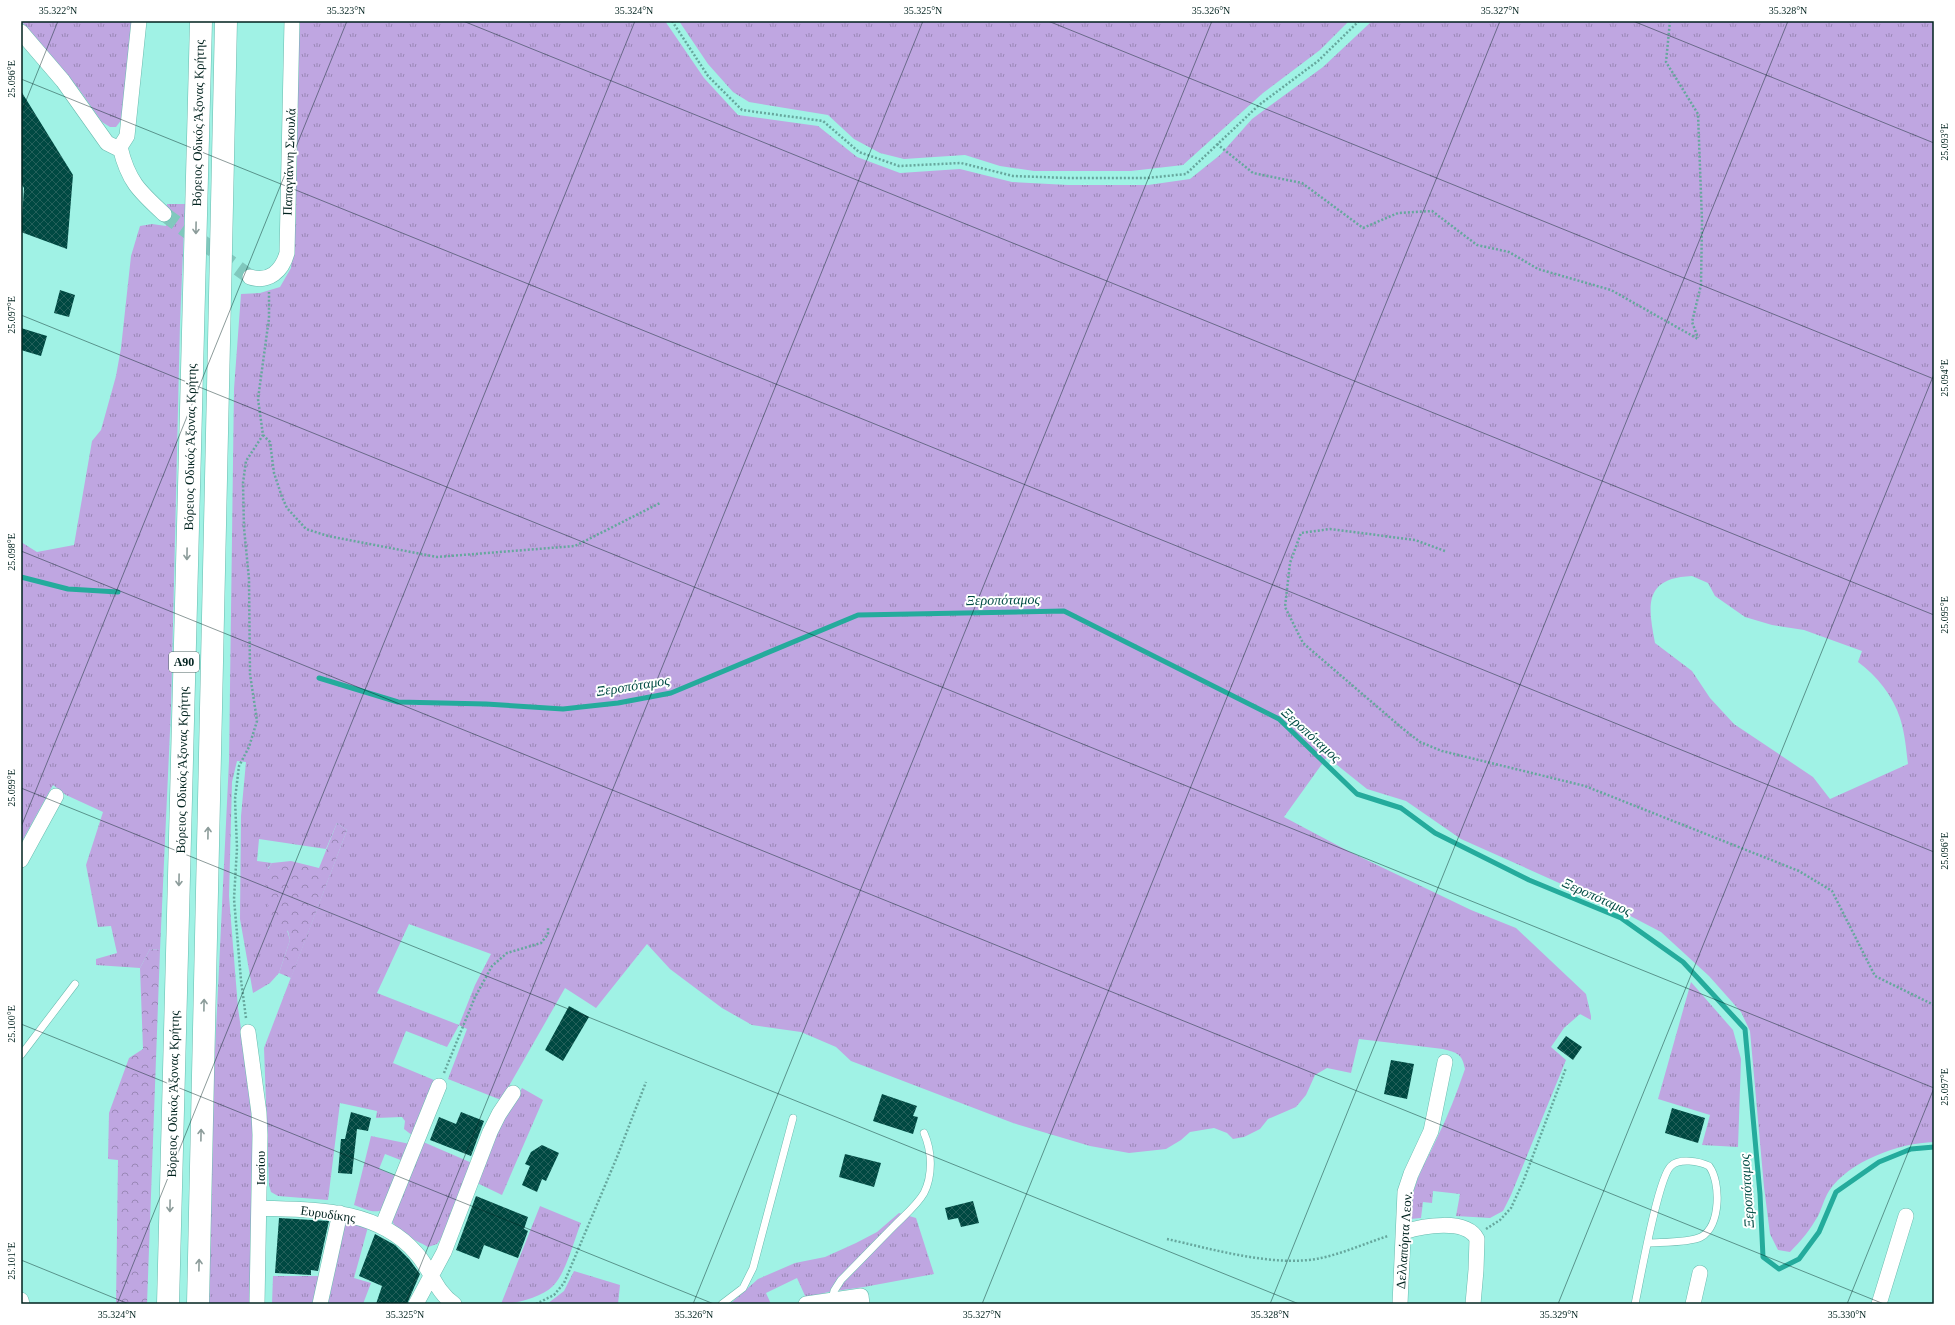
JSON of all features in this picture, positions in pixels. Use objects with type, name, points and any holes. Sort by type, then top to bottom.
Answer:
[{"type":"highway","name":"Βόρειος Οδικός Άξονας Κρήτης","points":[[168,1304],[201,21]]},
{"type":"highway","name":"Βόρειος Οδικός Άξονας Κρήτης","points":[[198,1304],[226,21]]},
{"type":"street","points":[[139,21],[127,136],[120,147],[127,172],[135,186],[164,214]]},
{"type":"street","name":"Παπαγιάννη Σκουλά","points":[[266,278],[276,274],[281,269],[287,253],[292,21]]},
{"type":"street","points":[[21,32],[63,80],[107,143],[117,148],[120,147]]},
{"type":"street","points":[[250,277],[266,278]]},
{"type":"street","points":[[21,860],[56,796]]},
{"type":"street","name":"Ιασίου","points":[[248,1032],[259,1113],[260,1208],[257,1304]]},
{"type":"street","name":"Δελλαπόρτα Λεον.","points":[[1400,1304],[1405,1192],[1431,1131],[1445,1062]]},
{"type":"street","points":[[382,1227],[439,1086]]},
{"type":"street","points":[[416,1304],[449,1238],[488,1137],[499,1114],[513,1093]]},
{"type":"street","name":"Ευρυδίκης","points":[[260,1208],[340,1213],[361,1218],[382,1227],[407,1243],[422,1259],[443,1295],[454,1304]]},
{"type":"street","points":[[320,1304],[340,1213]]},
{"type":"street","points":[[1879,1304],[1906,1216]]},
{"type":"street","points":[[1404,1232],[1420,1227],[1443,1225],[1466,1230],[1475,1236],[1477,1239],[1476,1270],[1472,1304]]},
{"type":"street","points":[[1693,1304],[1700,1273]]},
{"type":"street","points":[[806,1304],[832,1299],[861,1300]]},
{"type":"street","points":[[21,1300],[22,1304]]},
{"type":"lane","points":[[21,1055],[75,984]]},
{"type":"lane","points":[[722,1304],[743,1288],[752,1268],[793,1118]]},
{"type":"lane","points":[[832,1299],[834,1291],[841,1280],[911,1208],[924,1192],[930,1171],[928,1142],[924,1133]]},
{"type":"lane","points":[[1635,1304],[1659,1191],[1666,1171],[1674,1164],[1680,1162],[1704,1163],[1709,1166],[1717,1184],[1717,1196],[1714,1218],[1708,1231],[1695,1239],[1648,1243]]},
{"type":"path","points":[[672,21],[708,76],[742,110],[823,121],[859,152],[899,166],[961,163],[1013,176],[1068,178],[1147,178],[1186,174],[1259,105],[1318,62],[1359,21]]},
{"type":"path","points":[[1217,144],[1253,173],[1302,183],[1364,228],[1398,213],[1432,211],[1476,245],[1509,252],[1538,269],[1610,290],[1698,339],[1692,322],[1701,285],[1702,221],[1698,114],[1666,62],[1670,21]]},
{"type":"path","points":[[266,278],[270,305],[258,399],[263,435],[270,442],[274,473],[282,497],[290,512],[306,529],[328,536],[437,557],[575,546],[660,503]]},
{"type":"path","points":[[248,1032],[241,980],[234,883],[236,848],[235,799],[237,775],[256,728],[257,721],[251,692],[249,579],[244,528],[243,483],[246,460],[263,435]]},
{"type":"path","points":[[1445,551],[1415,540],[1330,530],[1301,533],[1290,563],[1284,607],[1303,643],[1420,742],[1442,751],[1490,764],[1585,786],[1799,871],[1832,891],[1875,976],[1934,1005]]},
{"type":"path","points":[[439,1086],[475,997],[488,972],[495,963],[507,953],[541,943],[548,934],[548,927]]},
{"type":"path","points":[[1475,1236],[1500,1220],[1511,1208],[1523,1182],[1566,1068]]},
{"type":"path","points":[[536,1304],[554,1295],[564,1283],[617,1157],[646,1082]]},
{"type":"path","points":[[1167,1239],[1230,1253],[1289,1261],[1321,1258],[1404,1232]]},
{"type":"green space","points":[[21,21],[133,21],[122,119],[116,127],[110,127],[102,122],[78,88]]},
{"type":"green space","points":[[300,21],[665,21],[704,78],[738,115],[818,126],[857,157],[900,173],[960,169],[1012,182],[1068,185],[1148,185],[1190,179],[1220,155],[1252,119],[1323,67],[1372,21],[1934,21],[1934,1142],[1920,1143],[1891,1150],[1862,1163],[1849,1171],[1838,1180],[1829,1191],[1818,1216],[1809,1231],[1798,1244],[1790,1252],[1778,1250],[1770,1234],[1764,1187],[1750,1031],[1741,1012],[1709,976],[1661,932],[1615,908],[1461,839],[1406,801],[1367,789],[1327,757],[1284,817],[1350,852],[1471,910],[1516,928],[1586,994],[1591,1020],[1580,1014],[1564,1028],[1551,1047],[1566,1060],[1511,1195],[1503,1211],[1490,1218],[1456,1216],[1460,1194],[1433,1191],[1432,1203],[1423,1202],[1421,1218],[1410,1219],[1415,1186],[1445,1121],[1465,1069],[1464,1064],[1458,1054],[1443,1049],[1359,1039],[1351,1073],[1327,1068],[1315,1075],[1306,1095],[1296,1107],[1268,1119],[1260,1129],[1244,1137],[1233,1139],[1227,1133],[1214,1128],[1190,1132],[1181,1140],[1166,1149],[1129,1153],[1090,1146],[1013,1123],[851,1061],[836,1047],[801,1032],[752,1025],[722,1008],[670,969],[647,944],[596,1008],[565,988],[501,1100],[448,1079],[467,1029],[459,1025],[447,1047],[406,1031],[393,1063],[434,1080],[413,1136],[404,1129],[405,1121],[402,1117],[376,1118],[377,1111],[340,1103],[328,1200],[278,1196],[271,1192],[269,1185],[264,1048],[347,830],[337,823],[326,849],[259,839],[257,861],[272,863],[268,868],[290,940],[279,973],[270,983],[253,993],[240,919],[241,816],[246,762],[237,761],[232,782],[229,896],[238,1008],[251,1098],[254,1177],[250,1304],[208,1304],[210,1154],[229,761],[234,389],[241,294],[260,293],[280,287],[291,268],[296,215],[296,77]],"holes":[[[1692,576],[1708,583],[1715,596],[1745,617],[1772,625],[1804,630],[1862,651],[1858,662],[1884,687],[1897,710],[1903,729],[1908,764],[1830,799],[1813,777],[1734,724],[1710,698],[1692,671],[1655,643],[1651,617],[1652,596],[1657,588],[1665,582],[1676,578]],[[409,924],[491,954],[475,985],[459,1025],[377,993]]]},
{"type":"green space","points":[[679,21],[1349,21],[1320,50],[1263,93],[1183,165],[1131,171],[1034,171],[1000,166],[965,155],[904,159],[880,153],[854,139],[828,115],[749,102],[733,92],[708,64]]},
{"type":"green space","points":[[167,204],[185,204],[180,323],[171,709],[160,950],[150,949],[140,968],[96,965],[96,959],[117,953],[111,926],[98,927],[86,865],[103,812],[66,795],[53,785],[21,843],[21,542],[37,552],[74,545],[92,441],[101,430],[116,376],[121,348],[131,256],[140,226],[152,224],[166,226]]},
{"type":"green space","points":[[337,823],[347,830],[291,978],[279,973],[290,940],[288,931],[272,925],[265,884],[268,869],[272,863],[291,861],[319,868]]},
{"type":"green space","points":[[150,949],[160,950],[147,1304],[116,1304],[118,1160],[108,1159],[109,1113],[129,1058],[143,1049],[140,968]]},
{"type":"green space","points":[[1691,982],[1733,1030],[1741,1059],[1738,1147],[1702,1145],[1710,1115],[1658,1099]]},
{"type":"green space","points":[[522,1088],[543,1100],[502,1195],[475,1182],[503,1120]]},
{"type":"green space","points":[[371,1136],[410,1144],[403,1161],[385,1154],[379,1169],[398,1177],[384,1209],[380,1211],[373,1211],[354,1205]]},
{"type":"green space","points":[[421,1141],[472,1163],[442,1237],[437,1244],[428,1247],[411,1238],[396,1227],[391,1217]]},
{"type":"green space","points":[[540,1206],[581,1223],[569,1256],[558,1280],[548,1290],[536,1297],[514,1303],[501,1304]]},
{"type":"green space","points":[[899,1213],[916,1218],[934,1274],[828,1292],[806,1298],[797,1278],[766,1293],[771,1304],[730,1304],[758,1279],[795,1263],[825,1257],[856,1243],[877,1232]]},
{"type":"green space","points":[[345,1221],[368,1227],[354,1278],[371,1283],[363,1304],[328,1304]]},
{"type":"green space","points":[[574,1271],[620,1285],[618,1304],[547,1304],[564,1291]]},
{"type":"green space","points":[[273,1276],[321,1276],[316,1304],[272,1304]]},
{"type":"building","points":[[21,91],[73,175],[67,249],[21,232],[24,188],[21,183]]},
{"type":"building","points":[[60,290],[75,295],[69,317],[54,313]]},
{"type":"building","points":[[21,328],[47,336],[41,356],[21,350]]},
{"type":"building","points":[[569,1006],[589,1017],[563,1061],[545,1050]]},
{"type":"building","points":[[1566,1036],[1582,1047],[1573,1060],[1557,1048]]},
{"type":"building","points":[[1391,1060],[1414,1064],[1407,1099],[1384,1094]]},
{"type":"building","points":[[882,1094],[917,1106],[913,1116],[918,1117],[913,1134],[873,1121]]},
{"type":"building","points":[[1672,1108],[1705,1118],[1698,1143],[1665,1133]]},
{"type":"building","points":[[351,1112],[371,1118],[368,1131],[357,1129],[352,1174],[338,1173],[341,1139],[345,1139]]},
{"type":"building","points":[[461,1112],[484,1121],[471,1156],[430,1140],[439,1117],[456,1124]]},
{"type":"building","points":[[542,1145],[559,1153],[546,1181],[542,1179],[537,1192],[522,1185],[530,1166],[525,1164],[531,1152]]},
{"type":"building","points":[[845,1154],[881,1163],[874,1187],[839,1177]]},
{"type":"building","points":[[476,1196],[528,1217],[524,1229],[528,1231],[518,1258],[484,1245],[479,1259],[456,1250]]},
{"type":"building","points":[[973,1201],[979,1223],[961,1227],[958,1218],[948,1220],[945,1208]]},
{"type":"building","points":[[279,1218],[329,1221],[318,1271],[311,1270],[311,1275],[275,1273]]},
{"type":"building","points":[[375,1234],[395,1245],[409,1259],[420,1274],[407,1304],[376,1304],[382,1286],[359,1276]]},
{"type":"waterway","name":"Ξεροπόταμος","points":[[21,577],[68,589],[118,592]]},
{"type":"waterway","name":"Ξεροπόταμος","points":[[319,678],[398,702],[486,704],[563,709],[618,703],[671,693],[858,615],[1064,611],[1279,719],[1357,794],[1401,808],[1435,833],[1529,880],[1621,918],[1683,962],[1745,1029],[1760,1194],[1763,1257],[1779,1269],[1799,1259],[1819,1232],[1836,1192],[1879,1162],[1911,1149],[1934,1147]]},
{"type":"tunnel","points":[[164,214],[250,277]]}]
